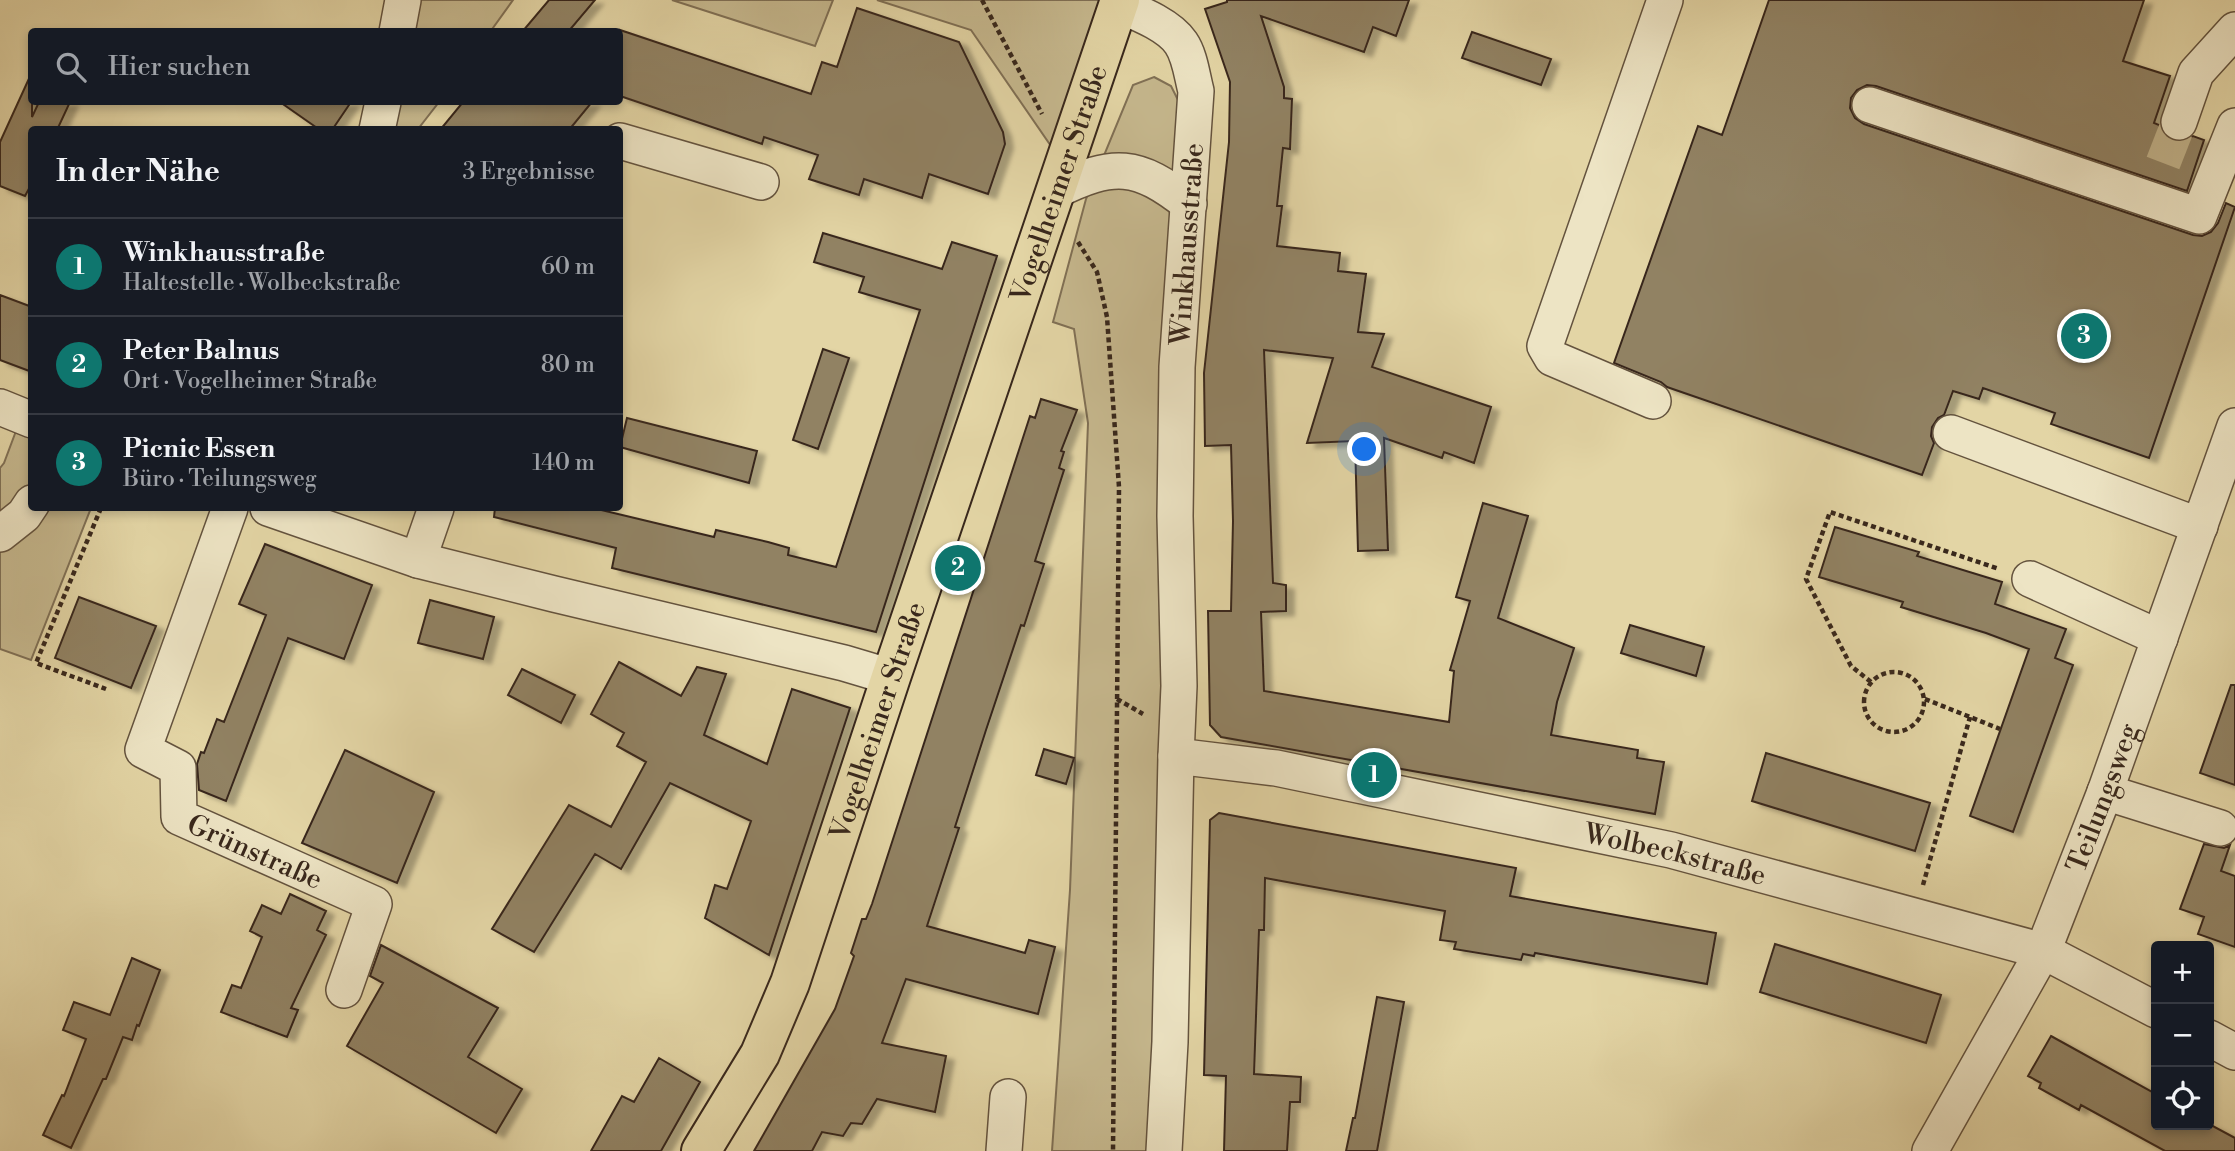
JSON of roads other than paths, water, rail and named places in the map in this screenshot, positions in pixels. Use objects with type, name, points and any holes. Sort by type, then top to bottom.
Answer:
[{"type":"main road","name":"Vogelheimer Straße","points":[[701,1151],[760,1054],[790,983],[1049,207],[1120,3]]},
{"type":"street","points":[[398,28],[402,0]]},
{"type":"street","points":[[1653,401],[1552,358],[1545,346],[1665,0]]},
{"type":"street","name":"Winkhausstraße","points":[[1120,3],[1161,25],[1181,41],[1196,91],[1177,367],[1175,516],[1179,686],[1170,1042],[1164,1151]]},
{"type":"street","points":[[2179,122],[2196,73],[2235,30]]},
{"type":"street","points":[[378,126],[382,105]]},
{"type":"street","points":[[1870,105],[2199,216],[2235,126]]},
{"type":"street","points":[[623,142],[761,182]]},
{"type":"street","points":[[1049,207],[1101,172],[1128,170],[1155,179],[1189,204]]},
{"type":"street","points":[[0,407],[28,418]]},
{"type":"street","name":"Teilungsweg","points":[[1942,1147],[2043,951],[2105,792],[2235,426]]},
{"type":"street","points":[[1951,433],[2200,526]]},
{"type":"street","points":[[0,534],[28,509]]},
{"type":"street","name":"Grünstraße","points":[[229,511],[143,750],[178,768],[179,817],[374,904],[344,990]]},
{"type":"street","points":[[277,511],[418,559],[844,663],[891,677]]},
{"type":"street","points":[[418,559],[435,511]]},
{"type":"street","points":[[2030,579],[2160,638]]},
{"type":"street","name":"Wolbeckstraße","points":[[1176,756],[1276,768],[1671,850],[2043,951],[2151,1007]]},
{"type":"street","points":[[2105,792],[2221,828]]},
{"type":"street","points":[[2214,1041],[2235,1052]]},
{"type":"street","points":[[1004,1151],[1009,1097]]},
{"type":"tunnel","points":[[2163,163],[2179,122]]},
{"type":"place","name":"Picnic Essen","points":[[2084,336]]},
{"type":"place","name":"Peter Balnus","points":[[958,568]]},
{"type":"place","name":"Winkhausstraße","points":[[1374,775]]}]
